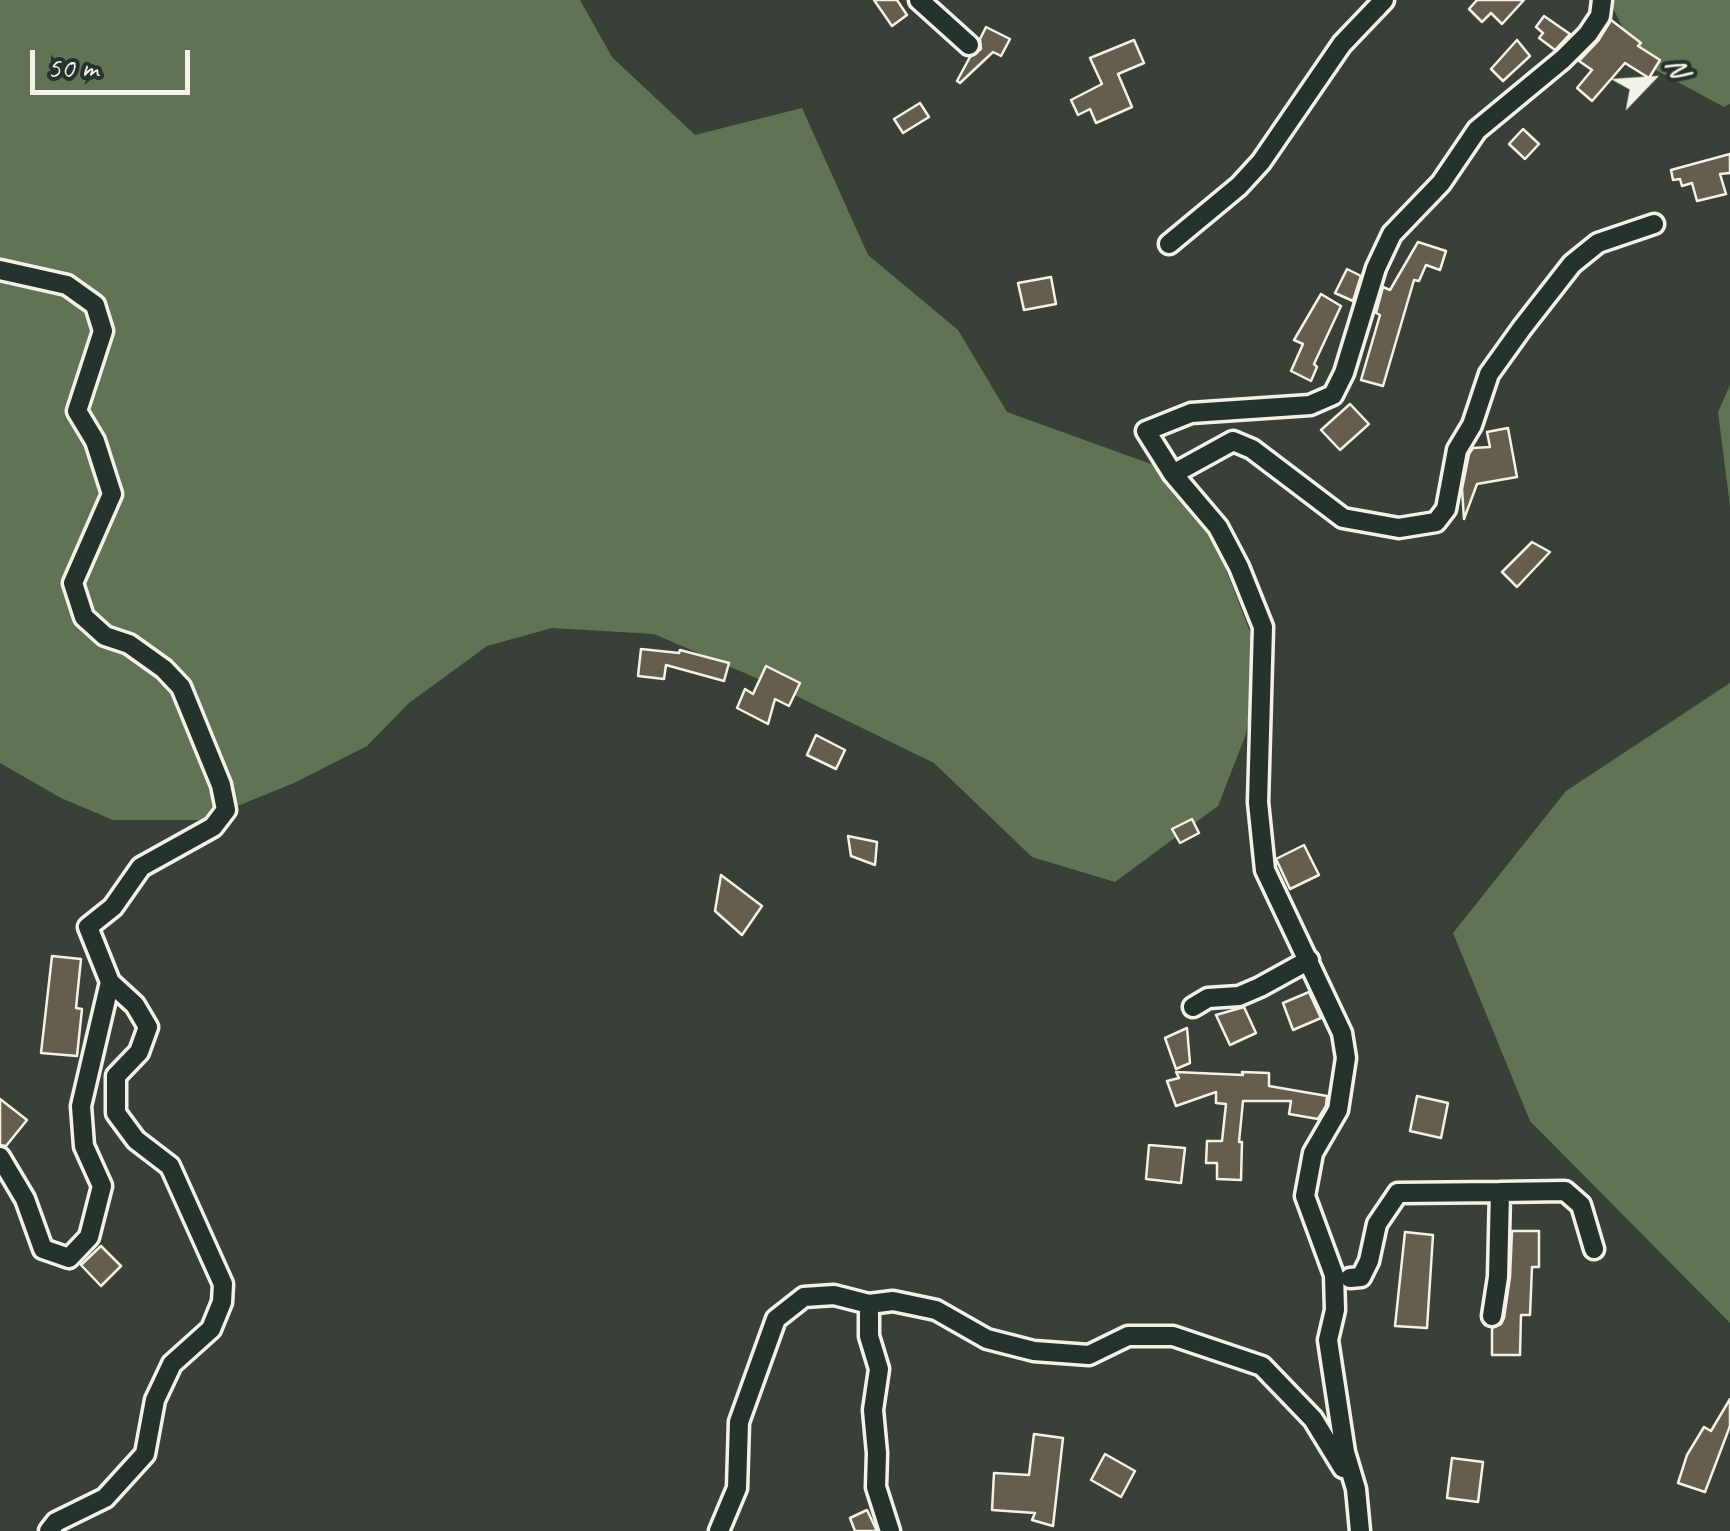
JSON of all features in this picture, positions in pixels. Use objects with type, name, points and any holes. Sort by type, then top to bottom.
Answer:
[{"type":"street","points":[[920,0],[969,45]]},
{"type":"street","points":[[1169,244],[1262,162],[1342,44],[1384,0]]},
{"type":"street","points":[[1360,1531],[1328,1340],[1335,1310],[1334,1275],[1306,1196],[1313,1153],[1338,1110],[1346,1058],[1342,1032],[1266,870],[1258,802],[1263,627],[1218,527],[1173,474],[1146,431],[1192,413],[1310,405],[1333,395],[1344,373],[1376,268],[1392,234],[1441,183],[1477,130],[1588,34],[1600,16],[1602,0]]},
{"type":"street","points":[[1173,474],[1233,441],[1252,449],[1343,518],[1399,528],[1436,522],[1446,509],[1457,450],[1472,425],[1489,374],[1522,328],[1572,264],[1598,243],[1654,224]]},
{"type":"street","points":[[0,270],[67,285],[96,305],[103,332],[77,411],[95,440],[112,494],[72,583],[84,617],[105,636],[129,644],[164,669],[181,687],[221,785],[226,810],[213,827],[141,867],[113,907],[88,927],[110,982],[135,1005],[148,1028],[140,1052],[116,1076],[116,1114],[136,1140],[170,1166],[224,1284],[222,1302],[211,1329],[172,1364],[155,1400],[145,1454],[105,1498],[56,1522],[49,1531]]},
{"type":"street","points":[[1194,1007],[1208,998],[1238,996],[1309,960]]},
{"type":"street","points":[[0,1157],[26,1199],[43,1249],[70,1258],[89,1237],[102,1186],[84,1146],[81,1106],[110,982]]},
{"type":"street","points":[[1350,1278],[1361,1277],[1377,1224],[1398,1193],[1565,1191],[1582,1205],[1594,1250]]},
{"type":"street","points":[[1492,1316],[1498,1277],[1500,1192]]},
{"type":"street","points":[[719,1531],[737,1488],[739,1422],[776,1318],[804,1296],[834,1294],[869,1304],[893,1301],[936,1310],[987,1339],[1034,1351],[1089,1355],[1128,1336],[1174,1336],[1262,1366],[1314,1419],[1356,1490]]},
{"type":"street","points":[[869,1304],[869,1336],[879,1369],[873,1410],[878,1453],[876,1487],[890,1531]]},
{"type":"green space","points":[[0,0],[580,0],[612,57],[695,135],[802,108],[868,255],[958,330],[1007,412],[1151,464],[1207,520],[1260,658],[1246,734],[1218,806],[1115,882],[1032,857],[934,763],[784,690],[654,634],[552,628],[487,646],[409,703],[367,746],[294,783],[203,820],[113,820],[61,798],[0,763]]},
{"type":"green space","points":[[1609,0],[1730,0],[1730,104],[1724,107],[1639,61]]},
{"type":"green space","points":[[1730,385],[1730,506],[1718,412]]},
{"type":"green space","points":[[1730,683],[1730,1323],[1530,1121],[1453,933],[1566,791]]},
{"type":"building","points":[[874,0],[897,0],[907,15],[892,26]]},
{"type":"building","points":[[1477,0],[1524,0],[1502,24],[1491,13],[1482,22],[1469,9]]},
{"type":"building","points":[[1544,16],[1570,34],[1555,50],[1539,38],[1543,33],[1536,27]]},
{"type":"building","points":[[1611,20],[1641,43],[1638,46],[1660,60],[1649,78],[1625,63],[1592,101],[1577,88],[1592,70],[1579,61]]},
{"type":"building","points":[[986,27],[1010,39],[1001,56],[993,52],[960,83],[957,81],[970,57],[981,49],[980,39]]},
{"type":"building","points":[[1134,40],[1144,63],[1118,74],[1132,107],[1096,123],[1090,109],[1078,115],[1071,100],[1102,84],[1090,58]]},
{"type":"building","points":[[1517,40],[1530,56],[1503,81],[1491,69]]},
{"type":"building","points":[[920,103],[929,117],[903,133],[894,119]]},
{"type":"building","points":[[1523,129],[1539,144],[1525,159],[1509,144]]},
{"type":"building","points":[[1730,154],[1730,173],[1720,174],[1726,194],[1697,201],[1692,183],[1682,186],[1680,179],[1673,180],[1671,170]]},
{"type":"building","points":[[1418,242],[1446,251],[1440,270],[1426,265],[1419,281],[1414,280],[1383,386],[1361,380],[1380,315],[1376,313],[1383,287],[1390,290]]},
{"type":"building","points":[[1347,269],[1361,276],[1353,301],[1335,293]]},
{"type":"building","points":[[1051,277],[1056,304],[1024,310],[1018,283]]},
{"type":"building","points":[[1321,294],[1341,306],[1314,364],[1317,367],[1311,381],[1291,371],[1303,344],[1294,340]]},
{"type":"building","points":[[1350,404],[1369,424],[1340,450],[1321,430]]},
{"type":"building","points":[[1508,428],[1517,477],[1477,484],[1464,519],[1462,489],[1469,454],[1473,448],[1490,447],[1487,432]]},
{"type":"building","points":[[1532,542],[1550,552],[1517,587],[1502,572]]},
{"type":"building","points":[[641,649],[679,653],[680,650],[729,663],[724,681],[666,665],[664,679],[638,676]]},
{"type":"building","points":[[766,666],[800,683],[789,706],[775,699],[768,724],[737,708],[745,689],[753,694]]},
{"type":"building","points":[[816,735],[845,750],[836,769],[807,755]]},
{"type":"building","points":[[1192,819],[1199,833],[1180,843],[1172,829]]},
{"type":"building","points":[[848,836],[877,842],[875,865],[851,856]]},
{"type":"building","points":[[1304,845],[1319,875],[1290,889],[1276,859]]},
{"type":"building","points":[[721,875],[762,906],[742,935],[715,911]]},
{"type":"building","points":[[52,956],[81,959],[76,1008],[82,1009],[77,1056],[41,1053]]},
{"type":"building","points":[[1309,992],[1321,1018],[1293,1030],[1283,1003]]},
{"type":"building","points":[[1244,1007],[1256,1033],[1230,1045],[1216,1015]]},
{"type":"building","points":[[1187,1028],[1190,1063],[1176,1069],[1165,1038]]},
{"type":"building","points":[[1176,1072],[1269,1073],[1269,1086],[1327,1096],[1326,1106],[1318,1119],[1289,1114],[1291,1101],[1243,1101],[1241,1180],[1217,1179],[1217,1163],[1206,1163],[1207,1141],[1222,1141],[1226,1104],[1216,1103],[1216,1092],[1176,1106],[1167,1081],[1179,1078]]},
{"type":"building","points":[[1417,1096],[1448,1103],[1441,1138],[1410,1131]]},
{"type":"building","points":[[0,1099],[27,1120],[6,1146],[0,1145]]},
{"type":"building","points":[[1149,1145],[1185,1148],[1181,1183],[1146,1179]]},
{"type":"building","points":[[1512,1231],[1539,1231],[1539,1267],[1532,1267],[1530,1315],[1521,1315],[1520,1355],[1492,1355],[1492,1328],[1504,1318]]},
{"type":"building","points":[[1405,1232],[1433,1235],[1427,1328],[1395,1326]]},
{"type":"building","points":[[101,1246],[121,1266],[101,1286],[81,1265]]},
{"type":"building","points":[[1730,1399],[1730,1426],[1705,1492],[1678,1483],[1687,1455],[1704,1427],[1711,1431]]},
{"type":"building","points":[[1034,1434],[1063,1438],[1053,1526],[1032,1520],[1035,1513],[992,1510],[994,1473],[1029,1475]]},
{"type":"building","points":[[1105,1454],[1135,1471],[1121,1497],[1091,1480]]},
{"type":"building","points":[[1452,1458],[1483,1462],[1478,1502],[1447,1498]]},
{"type":"building","points":[[867,1510],[877,1531],[855,1531],[850,1518]]}]
